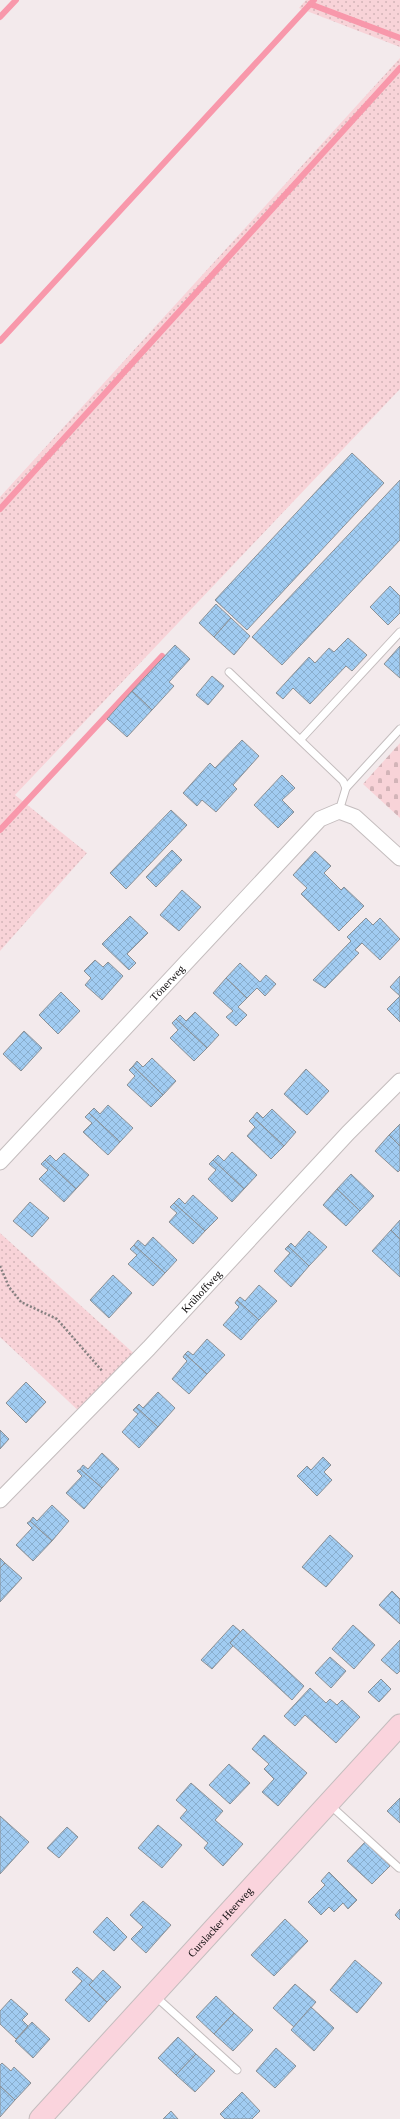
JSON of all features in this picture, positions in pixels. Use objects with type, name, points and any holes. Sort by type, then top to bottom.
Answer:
[{"type":"main road","name":"Curslacker Heerweg","points":[[40,2119],[400,1725]]},
{"type":"street","points":[[339,811],[354,817],[400,858]]},
{"type":"street","name":"Tönerweg","points":[[0,1162],[320,819],[339,811]]},
{"type":"street","name":"Krühoffweg","points":[[0,1500],[112,1386],[348,1133],[400,1080]]},
{"type":"lane","points":[[301,739],[400,632]]},
{"type":"lane","points":[[228,672],[301,739],[343,781],[346,788]]},
{"type":"lane","points":[[339,811],[346,788],[400,729]]},
{"type":"lane","points":[[328,1803],[399,1868]]},
{"type":"lane","points":[[154,1995],[237,2070]]},
{"type":"path","points":[[0,1266],[9,1287],[21,1302],[57,1319],[97,1364],[112,1386]]},
{"type":"green space","points":[[306,0],[400,0],[400,47],[299,8]]},
{"type":"green space","points":[[400,58],[400,389],[15,795],[87,853],[0,951],[0,497]]},
{"type":"green space","points":[[400,743],[400,818],[363,784]]},
{"type":"green space","points":[[0,1233],[139,1358],[83,1415],[0,1337]]},
{"type":"building","points":[[352,453],[384,483],[247,630],[215,600]]},
{"type":"building","points":[[400,480],[400,540],[282,665],[252,637]]},
{"type":"building","points":[[390,586],[400,596],[400,613],[388,625],[370,607]]},
{"type":"building","points":[[216,604],[231,618],[214,637],[199,623]]},
{"type":"building","points":[[231,618],[250,636],[234,655],[214,637]]},
{"type":"building","points":[[348,638],[367,655],[352,671],[346,666],[310,704],[293,688],[283,699],[276,693],[309,657],[315,663],[329,648],[334,652]]},
{"type":"building","points":[[175,645],[190,659],[169,682],[174,686],[152,710],[132,691]]},
{"type":"building","points":[[400,646],[400,678],[384,664]]},
{"type":"building","points":[[212,676],[224,686],[208,705],[196,695]]},
{"type":"building","points":[[132,691],[152,710],[127,737],[107,719]]},
{"type":"building","points":[[242,740],[259,756],[233,785],[237,789],[216,812],[202,800],[197,806],[183,793],[210,763],[215,768]]},
{"type":"building","points":[[282,775],[295,788],[282,800],[294,812],[278,828],[254,805]]},
{"type":"building","points":[[171,810],[187,825],[126,889],[110,873]]},
{"type":"building","points":[[172,850],[182,860],[156,887],[146,877]]},
{"type":"building","points":[[315,851],[331,866],[324,873],[341,890],[344,887],[364,906],[339,931],[301,894],[307,888],[293,875]]},
{"type":"building","points":[[182,890],[201,907],[179,931],[160,915]]},
{"type":"building","points":[[130,916],[148,933],[127,954],[136,963],[129,970],[102,944]]},
{"type":"building","points":[[366,918],[373,925],[380,918],[400,939],[380,960],[362,943],[355,950],[359,953],[325,988],[313,980],[351,941],[347,937]]},
{"type":"building","points":[[95,960],[103,967],[108,962],[123,976],[102,1000],[85,985],[91,978],[84,971]]},
{"type":"building","points":[[240,963],[260,982],[266,975],[276,984],[265,996],[257,988],[247,998],[226,978]]},
{"type":"building","points":[[400,976],[400,996],[390,987]]},
{"type":"building","points":[[226,978],[247,998],[238,1007],[247,1015],[236,1026],[226,1017],[233,1011],[213,993]]},
{"type":"building","points":[[61,992],[80,1011],[58,1034],[39,1015]]},
{"type":"building","points":[[400,996],[400,1022],[387,1009]]},
{"type":"building","points":[[195,1012],[219,1035],[207,1048],[176,1019],[180,1015],[186,1021]]},
{"type":"building","points":[[176,1019],[207,1048],[194,1061],[170,1038],[178,1030],[172,1023]]},
{"type":"building","points":[[24,1031],[42,1048],[21,1071],[3,1054]]},
{"type":"building","points":[[152,1058],[176,1081],[163,1095],[133,1066],[137,1061],[143,1067]]},
{"type":"building","points":[[133,1066],[163,1095],[151,1107],[127,1085],[135,1076],[129,1070]]},
{"type":"building","points":[[306,1069],[329,1091],[307,1115],[284,1094]]},
{"type":"building","points":[[108,1105],[133,1128],[120,1142],[89,1113],[94,1108],[100,1114]]},
{"type":"building","points":[[272,1109],[296,1132],[284,1146],[253,1117],[257,1112],[263,1118]]},
{"type":"building","points":[[89,1113],[120,1142],[108,1155],[83,1132],[92,1123],[85,1117]]},
{"type":"building","points":[[253,1117],[284,1146],[271,1159],[247,1136],[255,1127],[249,1121]]},
{"type":"building","points":[[400,1124],[400,1146],[389,1135]]},
{"type":"building","points":[[389,1135],[400,1146],[400,1170],[398,1172],[375,1151]]},
{"type":"building","points":[[232,1152],[257,1175],[244,1189],[213,1160],[218,1155],[224,1161]]},
{"type":"building","points":[[64,1153],[89,1175],[76,1189],[45,1160],[50,1155],[56,1161]]},
{"type":"building","points":[[45,1160],[76,1189],[64,1202],[39,1179],[48,1170],[41,1164]]},
{"type":"building","points":[[213,1160],[244,1189],[232,1202],[208,1179],[216,1170],[209,1164]]},
{"type":"building","points":[[351,1174],[374,1196],[360,1211],[337,1189]]},
{"type":"building","points":[[337,1189],[360,1211],[346,1226],[323,1205]]},
{"type":"building","points":[[193,1195],[218,1218],[205,1231],[174,1203],[179,1198],[185,1204]]},
{"type":"building","points":[[30,1202],[49,1218],[32,1237],[13,1221]]},
{"type":"building","points":[[174,1203],[205,1231],[193,1244],[169,1222],[177,1213],[170,1207]]},
{"type":"building","points":[[400,1220],[400,1239],[391,1230]]},
{"type":"building","points":[[391,1230],[400,1239],[400,1277],[372,1251]]},
{"type":"building","points":[[309,1231],[327,1247],[309,1266],[288,1246],[291,1243],[295,1247]]},
{"type":"building","points":[[153,1237],[177,1260],[165,1273],[134,1245],[138,1240],[145,1246]]},
{"type":"building","points":[[134,1245],[165,1273],[153,1286],[128,1264],[137,1255],[130,1249]]},
{"type":"building","points":[[288,1246],[309,1266],[291,1287],[274,1271],[290,1253],[285,1249]]},
{"type":"building","points":[[113,1275],[132,1293],[109,1318],[90,1300]]},
{"type":"building","points":[[259,1285],[277,1301],[259,1320],[237,1300],[240,1297],[245,1301]]},
{"type":"building","points":[[237,1300],[259,1320],[241,1340],[223,1325],[239,1307],[235,1303]]},
{"type":"building","points":[[207,1339],[225,1355],[207,1374],[185,1354],[188,1351],[193,1355]]},
{"type":"building","points":[[185,1354],[207,1374],[189,1394],[172,1379],[187,1361],[183,1357]]},
{"type":"building","points":[[26,1382],[46,1402],[26,1423],[6,1403]]},
{"type":"building","points":[[158,1392],[175,1408],[158,1427],[136,1407],[139,1404],[143,1408]]},
{"type":"building","points":[[136,1407],[158,1427],[139,1448],[122,1432],[138,1414],[133,1410]]},
{"type":"building","points":[[0,1430],[9,1439],[0,1449]]},
{"type":"building","points":[[102,1453],[119,1469],[102,1488],[80,1469],[83,1465],[88,1469]]},
{"type":"building","points":[[323,1457],[331,1465],[324,1472],[332,1480],[317,1496],[297,1476],[307,1466],[311,1470]]},
{"type":"building","points":[[80,1469],[102,1488],[84,1509],[66,1493],[82,1476],[77,1471]]},
{"type":"building","points":[[52,1505],[69,1521],[52,1541],[30,1521],[33,1517],[37,1521]]},
{"type":"building","points":[[30,1521],[52,1541],[33,1561],[16,1545],[32,1528],[27,1523]]},
{"type":"building","points":[[330,1535],[353,1556],[326,1587],[302,1567]]},
{"type":"building","points":[[0,1558],[5,1563],[0,1568]]},
{"type":"building","points":[[5,1563],[22,1578],[0,1602],[0,1568]]},
{"type":"building","points":[[392,1591],[400,1599],[400,1624],[379,1605]]},
{"type":"building","points":[[233,1625],[241,1632],[230,1643],[233,1646],[212,1669],[201,1660]]},
{"type":"building","points":[[353,1625],[375,1645],[354,1669],[332,1649]]},
{"type":"building","points":[[243,1629],[304,1686],[292,1700],[230,1643]]},
{"type":"building","points":[[400,1640],[400,1671],[397,1674],[381,1660]]},
{"type":"building","points":[[330,1657],[346,1671],[331,1688],[315,1673]]},
{"type":"building","points":[[381,1679],[391,1689],[379,1702],[368,1692]]},
{"type":"building","points":[[310,1688],[326,1703],[330,1699],[337,1705],[342,1700],[360,1717],[336,1743],[305,1715],[295,1726],[284,1716]]},
{"type":"building","points":[[264,1735],[307,1773],[278,1806],[262,1792],[274,1779],[264,1769],[269,1764],[252,1749]]},
{"type":"building","points":[[229,1764],[250,1783],[230,1804],[209,1785]]},
{"type":"building","points":[[191,1783],[223,1811],[215,1820],[243,1844],[223,1866],[204,1848],[208,1843],[180,1818],[187,1810],[176,1800]]},
{"type":"building","points":[[400,1798],[400,1823],[387,1811]]},
{"type":"building","points":[[0,1816],[29,1842],[0,1874]]},
{"type":"building","points":[[158,1825],[182,1845],[162,1868],[138,1848]]},
{"type":"building","points":[[67,1827],[78,1837],[59,1858],[47,1848]]},
{"type":"building","points":[[365,1842],[390,1866],[372,1884],[347,1861]]},
{"type":"building","points":[[329,1872],[357,1900],[348,1909],[343,1903],[334,1912],[329,1907],[321,1915],[308,1902],[325,1885],[321,1881]]},
{"type":"building","points":[[143,1901],[171,1925],[146,1953],[131,1939],[143,1927],[130,1915]]},
{"type":"building","points":[[400,1909],[400,1920],[395,1915]]},
{"type":"building","points":[[107,1917],[127,1937],[114,1951],[93,1932]]},
{"type":"building","points":[[285,1919],[308,1941],[274,1976],[251,1955]]},
{"type":"building","points":[[355,1960],[382,1983],[357,2013],[330,1990]]},
{"type":"building","points":[[77,1967],[93,1981],[89,1985],[107,2002],[89,2022],[65,2000],[82,1981],[72,1972]]},
{"type":"building","points":[[103,1970],[121,1987],[107,2002],[89,1985]]},
{"type":"building","points":[[295,1984],[316,2002],[294,2027],[273,2008]]},
{"type":"building","points":[[216,1996],[234,2013],[214,2034],[196,2017]]},
{"type":"building","points":[[11,1999],[28,2014],[22,2020],[28,2026],[16,2039],[0,2024],[0,2011]]},
{"type":"building","points":[[311,2007],[334,2028],[314,2051],[291,2030]]},
{"type":"building","points":[[234,2013],[253,2030],[233,2051],[214,2034]]},
{"type":"building","points":[[32,2022],[50,2039],[33,2058],[15,2041]]},
{"type":"building","points":[[178,2037],[196,2054],[176,2075],[158,2058]]},
{"type":"building","points":[[276,2048],[296,2066],[275,2088],[256,2071]]},
{"type":"building","points":[[196,2054],[215,2071],[195,2092],[176,2075]]},
{"type":"building","points":[[2,2063],[11,2071],[14,2067],[31,2083],[15,2100],[0,2086],[0,2065]]},
{"type":"building","points":[[0,2086],[15,2100],[0,2117]]},
{"type":"building","points":[[242,2092],[260,2111],[252,2119],[225,2119],[220,2114]]},
{"type":"building","points":[[171,2111],[178,2119],[163,2119]]},
{"type":"waterway","points":[[0,17],[16,0]]},
{"type":"waterway","points":[[0,341],[314,0]]},
{"type":"waterway","points":[[310,4],[400,38]]},
{"type":"waterway","points":[[0,509],[400,68]]},
{"type":"waterway","points":[[0,830],[162,656]]}]
